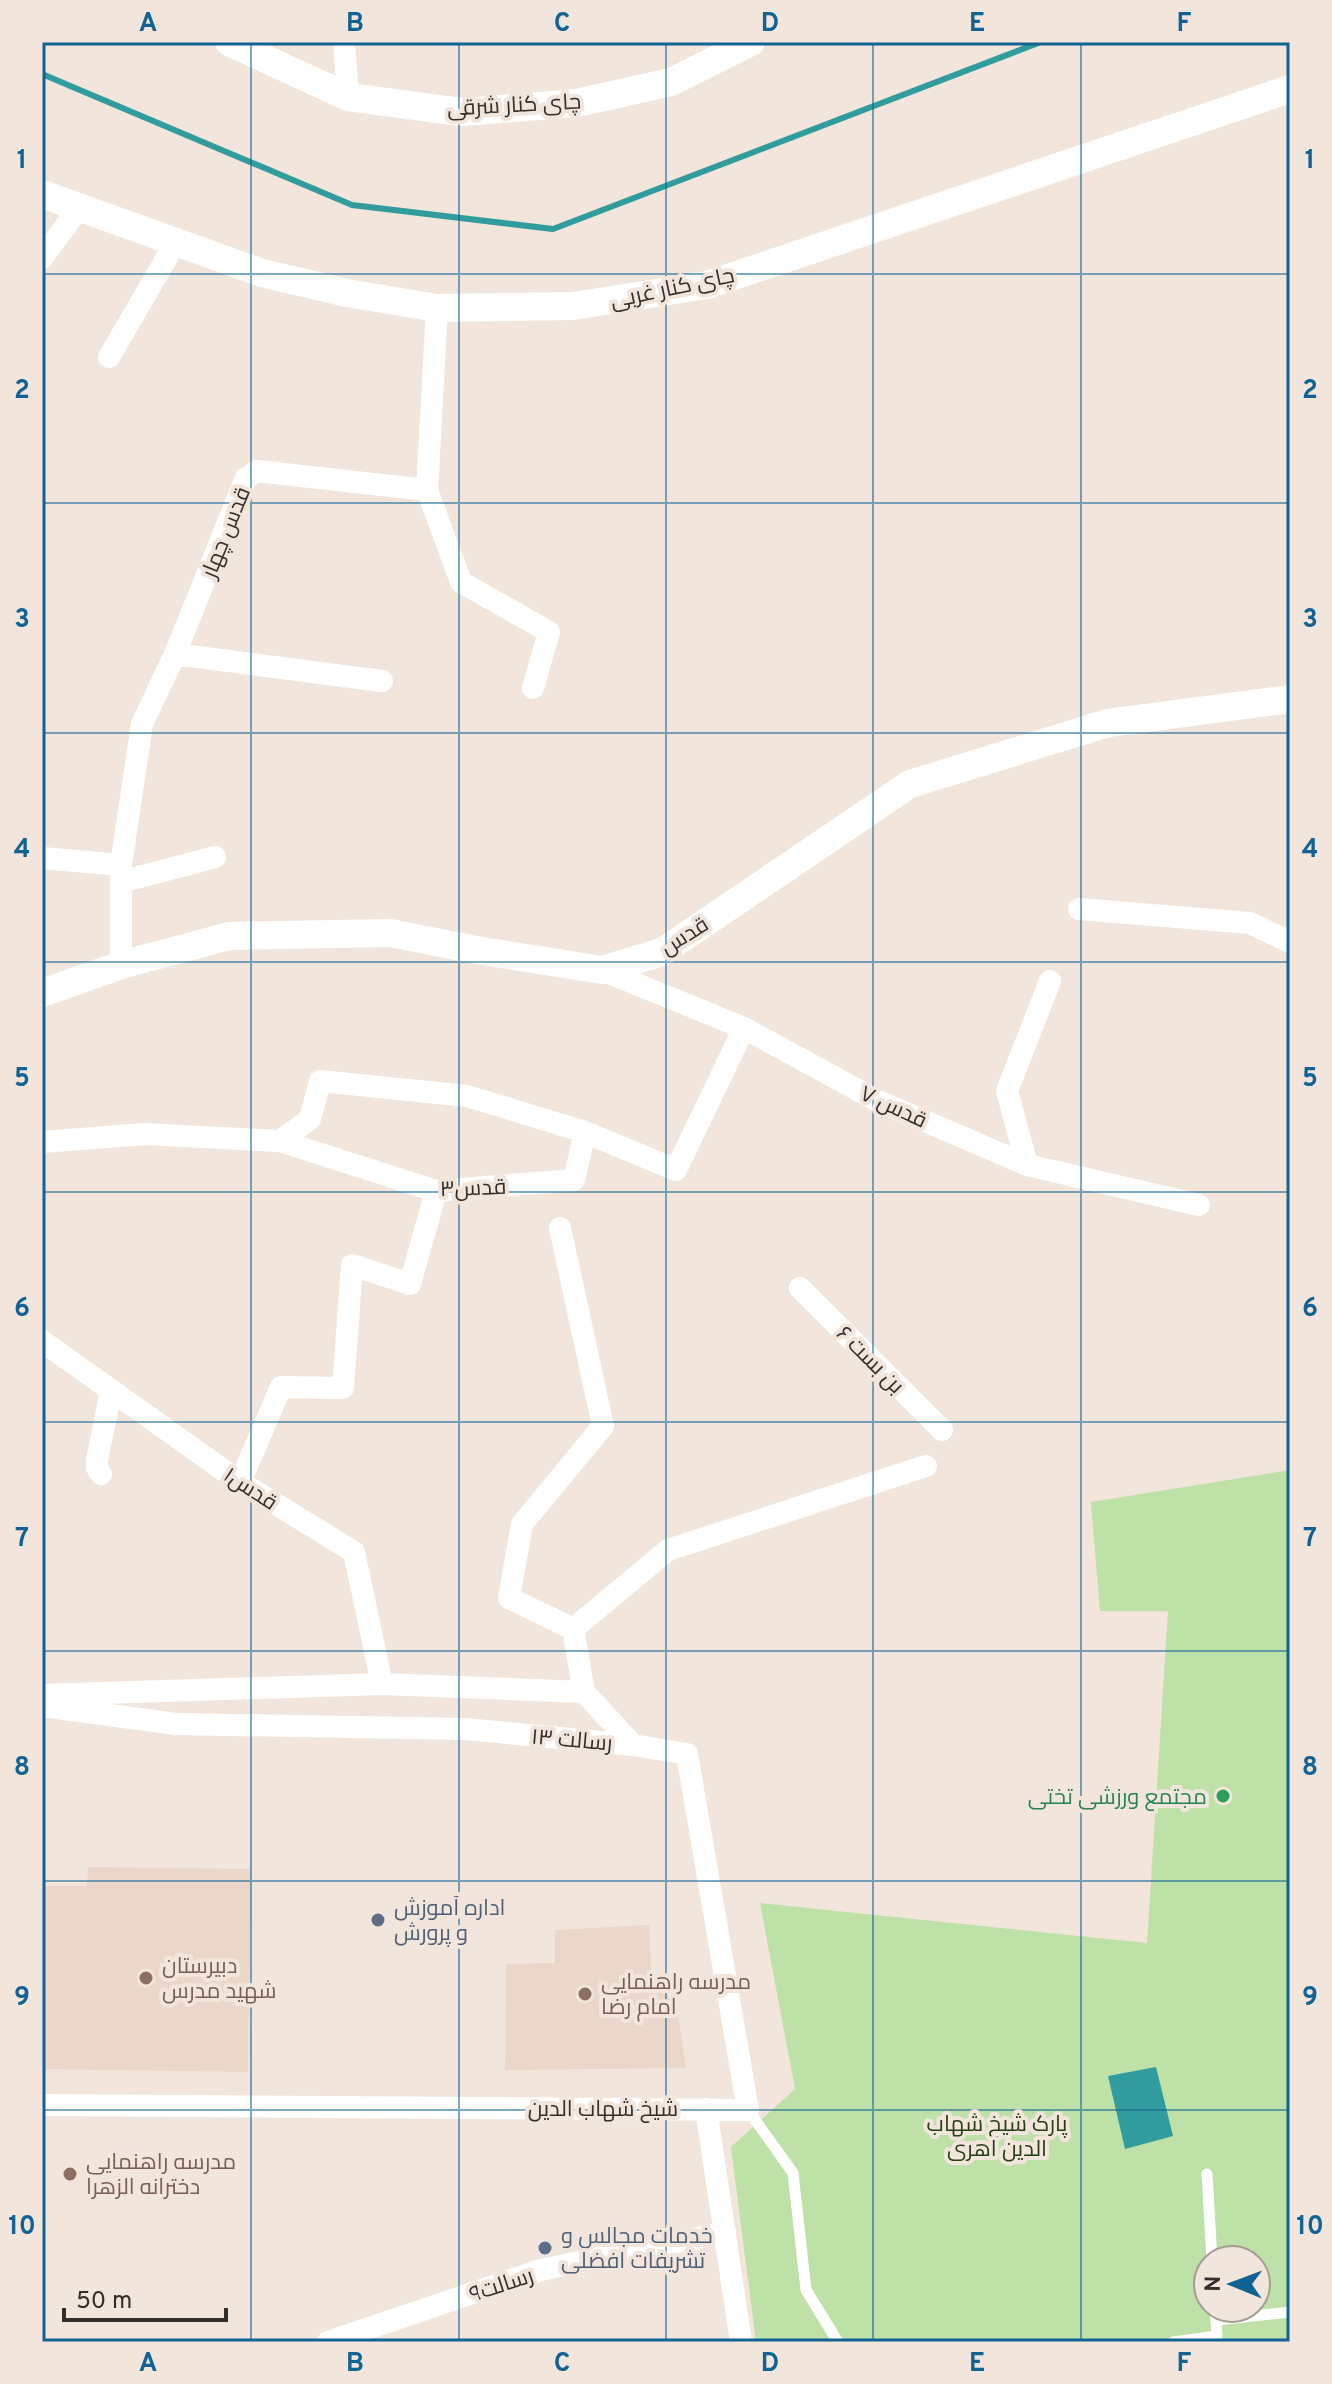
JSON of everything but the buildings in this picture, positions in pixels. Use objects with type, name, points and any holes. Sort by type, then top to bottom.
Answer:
[{"type":"street","name":"چای کنار شرقی","points":[[229,42],[348,97],[461,112],[577,103],[671,82],[751,42]]},
{"type":"street","points":[[344,42],[348,97]]},
{"type":"street","name":"چای کنار غربی","points":[[42,194],[262,273],[347,293],[437,308],[573,306],[707,285],[1290,89]]},
{"type":"street","points":[[42,258],[79,208]]},
{"type":"street","points":[[109,357],[176,242]]},
{"type":"street","points":[[437,308],[427,490],[461,582],[549,632],[533,688]]},
{"type":"street","name":"قدس چهار","points":[[121,965],[121,874],[142,724],[175,654],[250,473],[257,471],[427,490]]},
{"type":"street","points":[[175,654],[382,681]]},
{"type":"street","name":"قدس","points":[[42,993],[121,965],[229,936],[390,933],[602,970],[662,952],[910,784],[1108,723],[1290,699]]},
{"type":"street","points":[[42,858],[121,874],[215,857]]},
{"type":"street","points":[[1079,909],[1250,923],[1290,942]]},
{"type":"street","name":"قدس ۷","points":[[602,970],[744,1028],[876,1100],[1027,1165],[1199,1205]]},
{"type":"street","points":[[1027,1165],[1007,1091],[1050,981]]},
{"type":"street","points":[[280,1141],[310,1119],[320,1081],[467,1096],[585,1132],[676,1170],[744,1028]]},
{"type":"street","name":"قدس۳","points":[[42,1142],[145,1134],[280,1141],[436,1191],[574,1180],[585,1132]]},
{"type":"street","points":[[240,1482],[281,1387],[343,1388],[352,1265],[410,1284],[436,1191]]},
{"type":"street","points":[[560,1228],[603,1426],[522,1524],[509,1598],[573,1629]]},
{"type":"street","name":"بن بست ۶","points":[[800,1288],[942,1430]]},
{"type":"street","name":"قدس۱","points":[[42,1341],[240,1482],[354,1552],[382,1684]]},
{"type":"street","points":[[101,1474],[97,1460],[111,1391]]},
{"type":"street","points":[[573,1629],[668,1550],[926,1466]]},
{"type":"street","points":[[573,1629],[584,1692]]},
{"type":"street","name":"رسالت ۱۳","points":[[42,1695],[382,1684],[584,1692],[633,1745]]},
{"type":"street","name":"رسالت ۱۳","points":[[42,1706],[176,1724],[465,1729],[633,1745]]},
{"type":"street","points":[[633,1745],[687,1754],[748,2110]]},
{"type":"street","name":"شیخ شهاب الدین","points":[[42,2105],[748,2110]]},
{"type":"street","points":[[706,2109],[741,2342]]},
{"type":"street","name":"رسالت۹","points":[[328,2342],[541,2270],[725,2232]]},
{"type":"lane","points":[[748,2110],[793,2173],[806,2290],[838,2342]]},
{"type":"lane","points":[[1207,2174],[1211,2244]]},
{"type":"lane","points":[[1173,2342],[1217,2336],[1216,2324]]},
{"type":"shaded area","name":"دبیرستان شهید مدرس","points":[[88,1867],[251,1869],[248,2072],[42,2069],[42,1886],[87,1886]]},
{"type":"shaded area","name":"مدرسه راهنمایی امام رضا","points":[[649,1925],[652,1986],[676,2002],[686,2068],[505,2070],[506,1964],[555,1963],[555,1930]]},
{"type":"green space","name":"پارک شیخ شهاب الدین اهری","points":[[1290,1470],[1290,2342],[756,2342],[731,2147],[795,2089],[760,1903],[1147,1943],[1168,1611],[1100,1611],[1091,1502]]},
{"type":"water","points":[[1156,2067],[1173,2136],[1125,2149],[1108,2076]]},
{"type":"waterway","points":[[42,74],[352,205],[553,229],[1041,42]]},
{"type":"place","name":"مجتمع ورزشی تختی","points":[[1223,1796]]},
{"type":"place","name":"اداره آموزش و پرورش","points":[[378,1920]]},
{"type":"place","name":"دبیرستان شهید مدرس","points":[[146,1978]]},
{"type":"place","name":"مدرسه راهنمایی امام رضا","points":[[585,1994]]},
{"type":"place","name":"مدرسه راهنمایی دخترانه الزهرا","points":[[70,2174]]},
{"type":"place","name":"خدمات مجالس و تشریفات افضلی","points":[[545,2248]]}]
